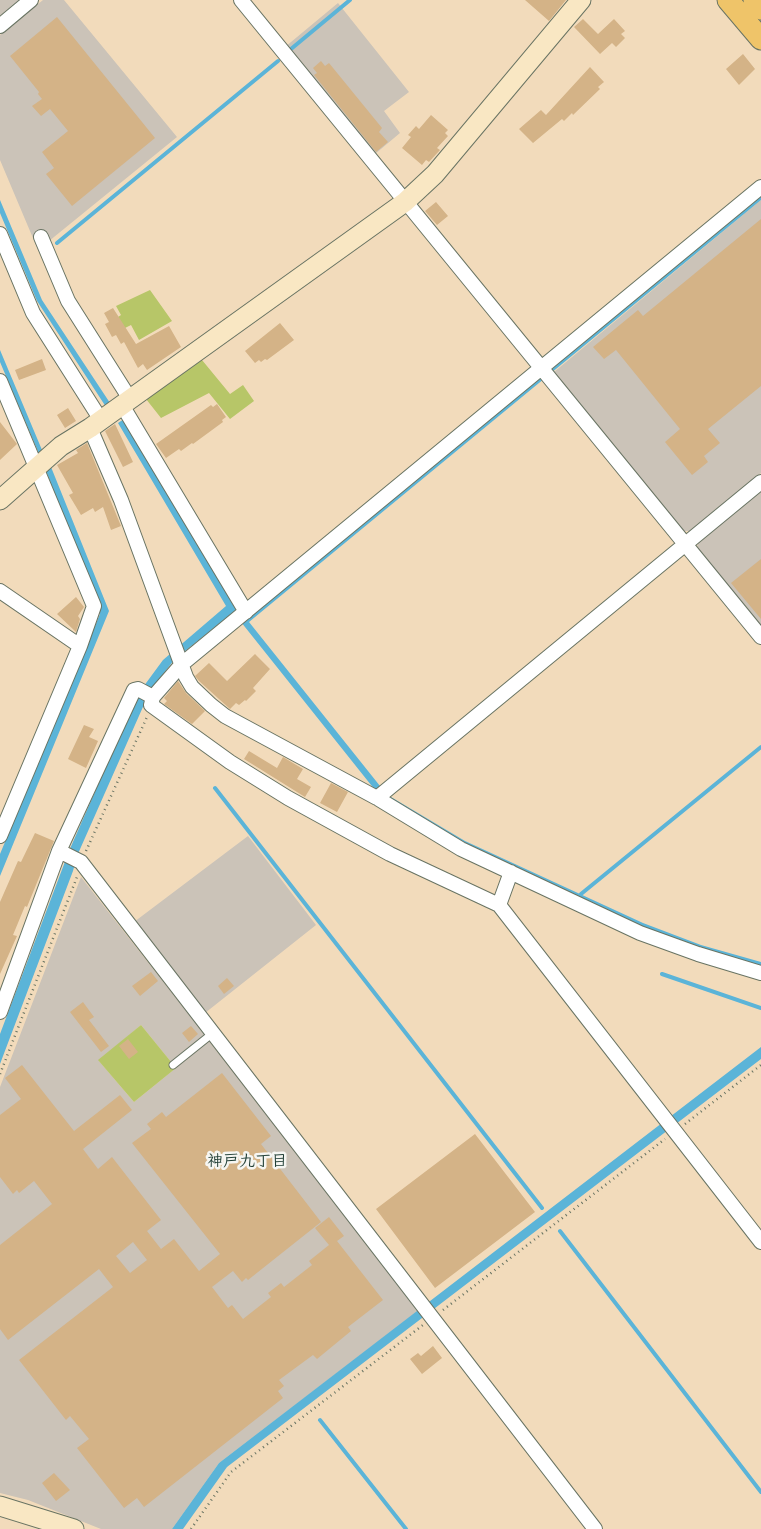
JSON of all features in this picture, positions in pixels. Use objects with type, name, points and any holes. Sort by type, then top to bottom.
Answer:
[{"type":"main road","points":[[728,0],[761,39]]},
{"type":"main road","points":[[754,0],[761,9]]},
{"type":"street","points":[[0,26],[31,0]]},
{"type":"street","points":[[241,0],[761,637]]},
{"type":"street","points":[[0,500],[61,446],[126,402],[404,202],[434,174],[581,0]]},
{"type":"street","points":[[152,700],[182,662],[545,373],[761,187]]},
{"type":"street","points":[[0,234],[33,313],[95,424],[121,500],[192,687],[225,716],[377,798],[461,848],[640,932],[698,954],[761,972]]},
{"type":"street","points":[[40,237],[68,301],[246,612]]},
{"type":"street","points":[[0,381],[94,606],[80,646],[0,836]]},
{"type":"street","points":[[377,798],[761,482]]},
{"type":"street","points":[[0,591],[80,646]]},
{"type":"street","points":[[0,1012],[62,853],[130,694],[138,689],[230,762],[330,823],[422,870],[499,905],[761,1242]]},
{"type":"street","points":[[62,853],[80,861],[595,1529]]},
{"type":"street","points":[[499,905],[511,872]]},
{"type":"street","points":[[0,1506],[74,1529]]},
{"type":"lane","points":[[173,1065],[213,1033]]},
{"type":"path","points":[[0,1074],[80,861],[152,700]]},
{"type":"path","points":[[192,1529],[231,1472],[429,1313],[671,1127],[761,1065]]},
{"type":"shaded area","points":[[0,0],[20,0],[0,16]]},
{"type":"shaded area","points":[[43,0],[64,0],[177,137],[38,250],[0,160],[0,35]]},
{"type":"shaded area","points":[[338,3],[409,92],[384,111],[400,133],[375,154],[285,47]]},
{"type":"shaded area","points":[[761,200],[761,473],[691,531],[682,531],[554,372]]},
{"type":"shaded area","points":[[761,491],[761,627],[697,549],[698,542]]},
{"type":"shaded area","points":[[248,836],[316,925],[205,1013],[134,922]]},
{"type":"shaded area","points":[[81,877],[205,1035],[171,1062],[141,1025],[99,1061],[134,1102],[209,1041],[418,1311],[219,1463],[172,1529],[101,1529],[28,1500],[0,1493],[0,1087]]},
{"type":"green space","points":[[150,290],[172,321],[139,340],[131,325],[121,330],[115,319],[121,315],[116,306]]},
{"type":"green space","points":[[202,360],[230,394],[243,385],[254,401],[230,419],[209,393],[161,418],[146,399]]},
{"type":"green space","points":[[141,1025],[176,1068],[134,1102],[98,1060]]},
{"type":"water","points":[[761,194],[761,200],[249,622],[380,786],[375,790],[241,622]]},
{"type":"water","points":[[0,200],[42,300],[110,403],[106,407],[37,301],[0,213]]},
{"type":"water","points":[[0,350],[42,450],[39,454],[0,362]]},
{"type":"water","points":[[124,419],[236,610],[174,660],[150,691],[77,856],[0,1064],[0,1034],[69,851],[138,694],[163,660],[226,606],[118,423]]},
{"type":"water","points":[[51,467],[109,611],[0,876],[0,854],[100,614],[99,604],[46,471]]},
{"type":"water","points":[[391,797],[465,841],[643,923],[701,945],[761,962],[761,966],[699,948],[641,927],[464,845],[389,800]]},
{"type":"water","points":[[761,1047],[761,1059],[227,1467],[183,1529],[172,1529],[219,1463]]},
{"type":"building","points":[[525,0],[566,0],[549,21]]},
{"type":"building","points":[[57,17],[155,138],[72,206],[46,174],[54,168],[42,152],[68,131],[50,109],[41,116],[32,106],[42,99],[38,94],[39,92],[10,56]]},
{"type":"building","points":[[583,19],[598,34],[614,19],[625,31],[621,34],[625,38],[616,47],[612,43],[600,54],[574,27]]},
{"type":"building","points":[[743,54],[755,69],[739,85],[726,69]]},
{"type":"building","points":[[321,61],[325,66],[329,63],[382,128],[379,132],[388,142],[376,152],[314,75],[317,73],[313,68]]},
{"type":"building","points":[[590,67],[604,82],[598,87],[600,89],[573,115],[572,113],[564,121],[562,119],[533,143],[519,129],[541,110],[546,115]]},
{"type":"building","points":[[431,115],[448,130],[445,133],[448,136],[437,148],[440,150],[429,162],[426,160],[422,165],[402,148],[411,137],[408,135],[416,126],[419,129]]},
{"type":"building","points":[[436,202],[448,216],[437,225],[425,211]]},
{"type":"building","points":[[761,219],[761,386],[708,429],[720,443],[704,456],[708,462],[692,475],[665,442],[680,429],[616,350],[604,359],[593,347],[638,310],[643,316]]},
{"type":"building","points":[[113,308],[136,344],[169,326],[181,347],[147,370],[143,364],[138,368],[124,342],[121,344],[116,335],[112,337],[105,324],[109,322],[104,313]]},
{"type":"building","points":[[280,323],[294,340],[267,360],[265,359],[261,362],[259,360],[255,363],[245,351]]},
{"type":"building","points":[[42,359],[46,370],[19,380],[15,370]]},
{"type":"building","points":[[217,404],[226,417],[222,420],[223,422],[193,444],[181,451],[179,449],[166,458],[156,444],[211,405],[213,407]]},
{"type":"building","points":[[68,408],[76,421],[65,428],[57,415]]},
{"type":"building","points":[[0,422],[17,444],[0,460]]},
{"type":"building","points":[[115,424],[133,462],[123,467],[105,431]]},
{"type":"building","points":[[87,443],[121,526],[111,530],[103,507],[95,512],[93,508],[81,515],[69,495],[73,493],[57,465],[78,453],[76,450]]},
{"type":"building","points":[[761,559],[761,619],[731,583]]},
{"type":"building","points":[[76,597],[84,607],[78,616],[80,619],[76,632],[57,614]]},
{"type":"building","points":[[255,654],[270,669],[253,688],[256,691],[246,701],[239,705],[236,703],[230,709],[195,676],[209,663],[227,681]]},
{"type":"building","points":[[178,681],[186,693],[205,711],[192,724],[164,704],[167,701],[164,698]]},
{"type":"building","points":[[84,725],[94,729],[89,737],[98,741],[86,768],[68,759]]},
{"type":"building","points":[[249,751],[277,768],[283,757],[303,769],[297,779],[311,787],[305,797],[244,759]]},
{"type":"building","points":[[331,783],[348,792],[337,812],[320,803]]},
{"type":"building","points":[[35,833],[54,841],[27,907],[25,906],[13,935],[17,936],[0,974],[0,902],[18,861],[21,862]]},
{"type":"building","points":[[151,972],[158,981],[140,996],[132,986]]},
{"type":"building","points":[[227,978],[234,986],[224,994],[218,986]]},
{"type":"building","points":[[83,1002],[94,1017],[89,1020],[109,1046],[101,1052],[70,1012]]},
{"type":"building","points":[[191,1026],[198,1034],[189,1042],[182,1033]]},
{"type":"building","points":[[128,1039],[138,1052],[129,1059],[119,1046]]},
{"type":"building","points":[[22,1065],[74,1131],[120,1095],[132,1110],[83,1149],[98,1169],[112,1157],[161,1220],[147,1231],[161,1249],[174,1239],[199,1271],[220,1254],[132,1143],[151,1129],[147,1124],[162,1112],[166,1117],[222,1073],[271,1136],[261,1144],[321,1222],[248,1280],[246,1278],[242,1282],[233,1271],[212,1287],[228,1308],[232,1305],[243,1319],[271,1297],[268,1293],[281,1283],[284,1287],[312,1265],[309,1261],[329,1245],[315,1228],[329,1217],[344,1236],[337,1241],[383,1300],[348,1327],[351,1331],[317,1359],[313,1355],[279,1380],[284,1386],[278,1391],[283,1398],[144,1507],[137,1498],[124,1508],[77,1448],[89,1439],[70,1416],[66,1420],[19,1360],[113,1287],[99,1269],[8,1340],[0,1329],[0,1245],[52,1204],[34,1181],[19,1193],[17,1190],[13,1194],[0,1177],[0,1115],[21,1099],[5,1078]],"holes":[[[133,1242],[147,1260],[130,1273],[116,1256]]]},
{"type":"building","points":[[475,1134],[535,1212],[435,1288],[376,1209]]},
{"type":"building","points":[[433,1346],[442,1358],[422,1374],[410,1359],[418,1353],[421,1356]]},
{"type":"building","points":[[54,1473],[70,1490],[56,1501],[42,1483]]},
{"type":"waterway","points":[[291,49],[350,0]]},
{"type":"waterway","points":[[57,243],[278,61]]},
{"type":"waterway","points":[[581,894],[761,747]]},
{"type":"waterway","points":[[215,788],[542,1208]]},
{"type":"waterway","points":[[662,974],[761,1008]]},
{"type":"waterway","points":[[560,1231],[761,1492]]},
{"type":"waterway","points":[[320,1420],[406,1529]]},
{"type":"district","name":"神戸九丁目","points":[[247,1161]]}]
